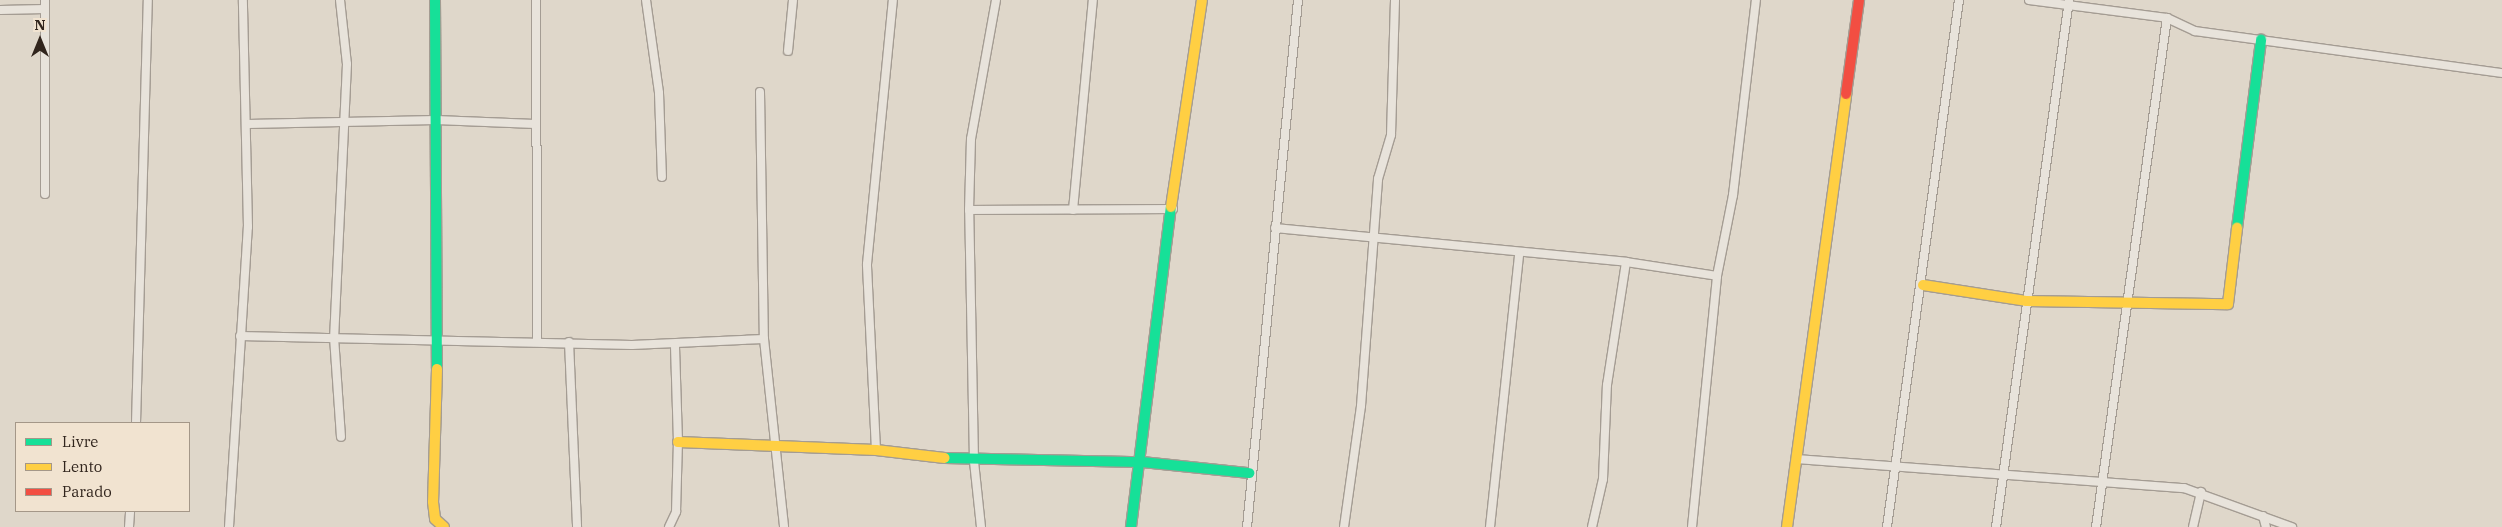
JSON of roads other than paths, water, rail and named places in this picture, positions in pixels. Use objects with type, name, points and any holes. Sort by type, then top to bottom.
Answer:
[{"type":"street","points":[[136,422],[148,0]]},
{"type":"street","points":[[229,527],[248,226],[248,124],[243,0]]},
{"type":"street","points":[[340,0],[347,64],[334,338],[340,437]]},
{"type":"street","points":[[435,0],[438,339],[434,502],[435,518],[444,527]]},
{"type":"street","points":[[536,0],[537,341]]},
{"type":"street","points":[[646,0],[659,93],[662,177]]},
{"type":"street","points":[[788,51],[793,0]]},
{"type":"street","points":[[876,450],[868,264],[893,0]]},
{"type":"street","points":[[981,527],[974,461],[969,210],[971,139],[996,0]]},
{"type":"street","points":[[1074,210],[1093,0]]},
{"type":"street","points":[[1131,527],[1142,462],[1154,328],[1174,209],[1187,76],[1202,0]]},
{"type":"street","points":[[1247,527],[1249,473],[1298,0]]},
{"type":"street","points":[[1344,527],[1361,406],[1378,179],[1391,135],[1396,0]]},
{"type":"street","points":[[1692,527],[1708,401],[1716,276],[1733,195],[1756,0]]},
{"type":"street","points":[[1787,527],[1859,0]]},
{"type":"street","points":[[1887,527],[1894,465],[1923,285],[1959,0]]},
{"type":"street","points":[[2030,0],[2069,3],[2167,18],[2195,30],[2502,73]]},
{"type":"street","points":[[1996,527],[2001,474],[2069,3]]},
{"type":"street","points":[[0,10],[45,4],[45,194]]},
{"type":"street","points":[[2096,527],[2130,306],[2167,18]]},
{"type":"street","points":[[1923,285],[2026,301],[2130,306],[2228,304],[2261,40]]},
{"type":"street","points":[[760,92],[764,340],[773,445],[783,483],[784,527]]},
{"type":"street","points":[[248,124],[436,120],[535,124]]},
{"type":"street","points":[[969,210],[1174,209]]},
{"type":"street","points":[[1275,228],[1519,254],[1626,262],[1716,276]]},
{"type":"street","points":[[1490,527],[1519,254]]},
{"type":"street","points":[[1592,527],[1603,479],[1607,385],[1626,262]]},
{"type":"street","points":[[240,336],[675,344],[764,340]]},
{"type":"street","points":[[569,342],[577,527]]},
{"type":"street","points":[[669,527],[676,512],[678,442],[675,344]]},
{"type":"street","points":[[678,442],[876,450],[974,461],[1142,462],[1249,473]]},
{"type":"street","points":[[1797,459],[1894,465],[2201,492],[2292,527]]},
{"type":"street","points":[[2193,527],[2201,492]]},
{"type":"street","points":[[129,527],[130,512]]},
{"type":"street","points":[[2263,516],[2266,527]]}]
